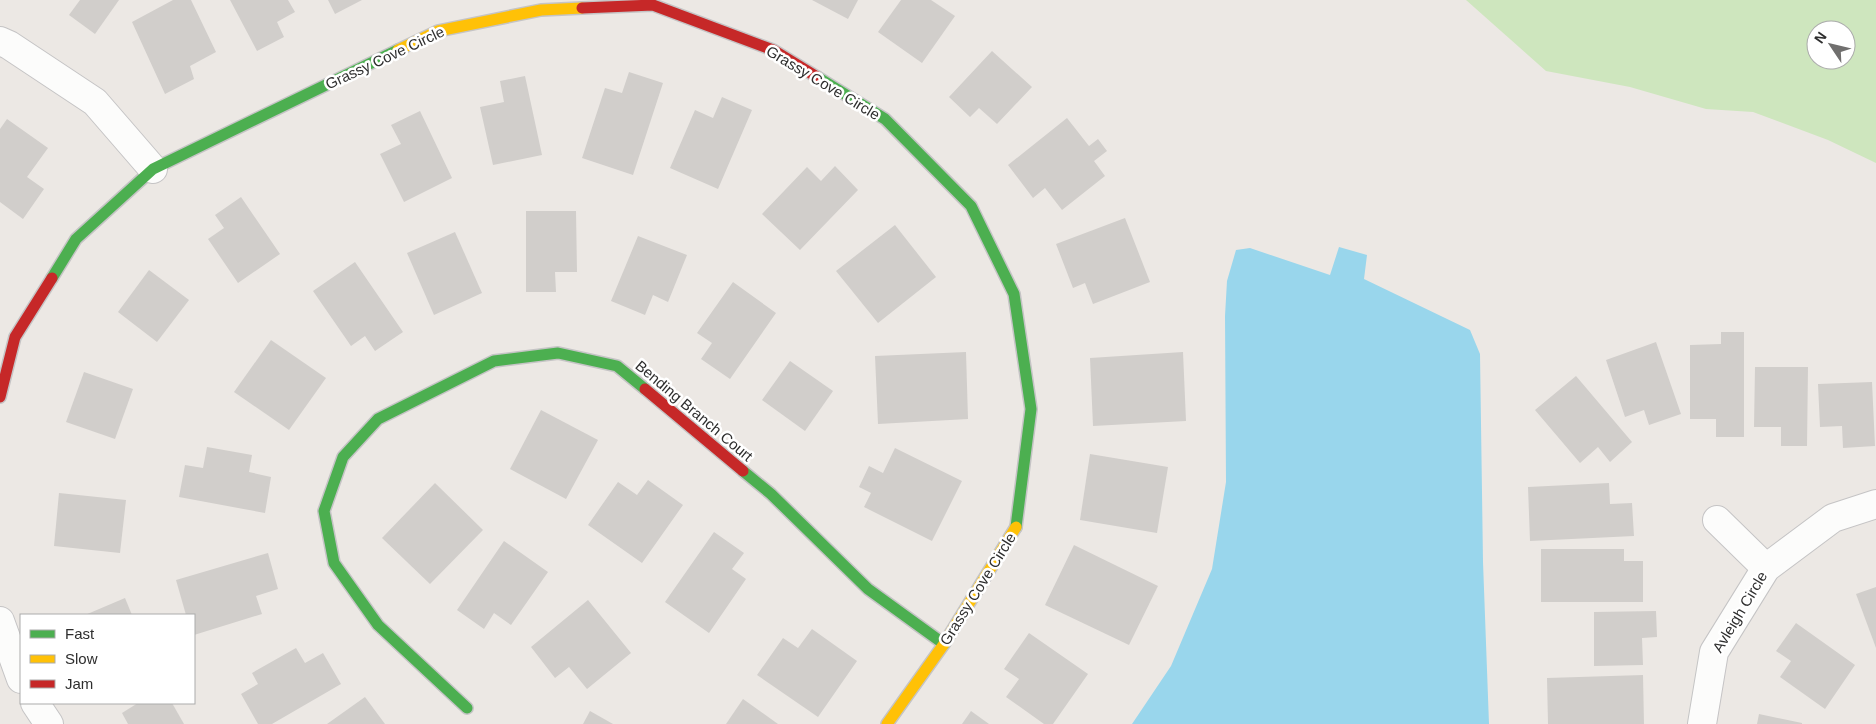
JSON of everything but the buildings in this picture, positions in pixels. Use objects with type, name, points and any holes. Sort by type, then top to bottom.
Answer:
[{"type":"street","name":"Grassy Cove Circle","points":[[0,397],[16,337],[76,239],[153,169],[438,31],[541,10],[653,5],[772,50],[885,119],[971,206],[1014,294],[1031,409],[1016,530],[944,644],[887,724]]},
{"type":"street","points":[[0,40],[95,102],[153,169]]},
{"type":"street","name":"Bending Branch Court","points":[[467,708],[378,624],[334,563],[324,511],[343,457],[378,419],[494,361],[558,353],[616,366],[771,494],[868,589],[944,644]]},
{"type":"street","name":"Avleigh Circle","points":[[1702,724],[1714,652],[1766,568],[1833,518],[1876,504]]},
{"type":"street","points":[[1717,520],[1766,568]]},
{"type":"street","points":[[0,620],[20,676]]},
{"type":"street","points":[[36,704],[49,724]]},
{"type":"green space","points":[[1466,0],[1876,0],[1876,163],[1828,140],[1753,112],[1706,109],[1630,87],[1546,71]]},
{"type":"water","points":[[1339,247],[1367,255],[1364,279],[1470,330],[1480,354],[1483,562],[1489,724],[1132,724],[1171,666],[1212,569],[1226,482],[1225,316],[1227,281],[1236,250],[1250,248],[1330,275]]},
{"type":"traffic: fast","points":[[52,278],[76,239],[153,169],[398,50]]},
{"type":"traffic: fast","points":[[817,77],[885,119],[971,206],[1014,294],[1031,409],[1016,527]]},
{"type":"traffic: fast","points":[[467,708],[378,625],[334,563],[324,511],[343,457],[378,419],[494,361],[558,353],[617,366],[645,389]]},
{"type":"traffic: fast","points":[[743,471],[771,494],[868,589],[944,644]]},
{"type":"traffic: slow","points":[[398,50],[438,31],[541,10],[582,8]]},
{"type":"traffic: slow","points":[[887,724],[944,644],[1016,527]]},
{"type":"traffic: jam","points":[[582,8],[653,5],[773,50],[817,77]]},
{"type":"traffic: jam","points":[[0,397],[15,337],[52,278]]},
{"type":"traffic: jam","points":[[645,389],[743,471]]}]
